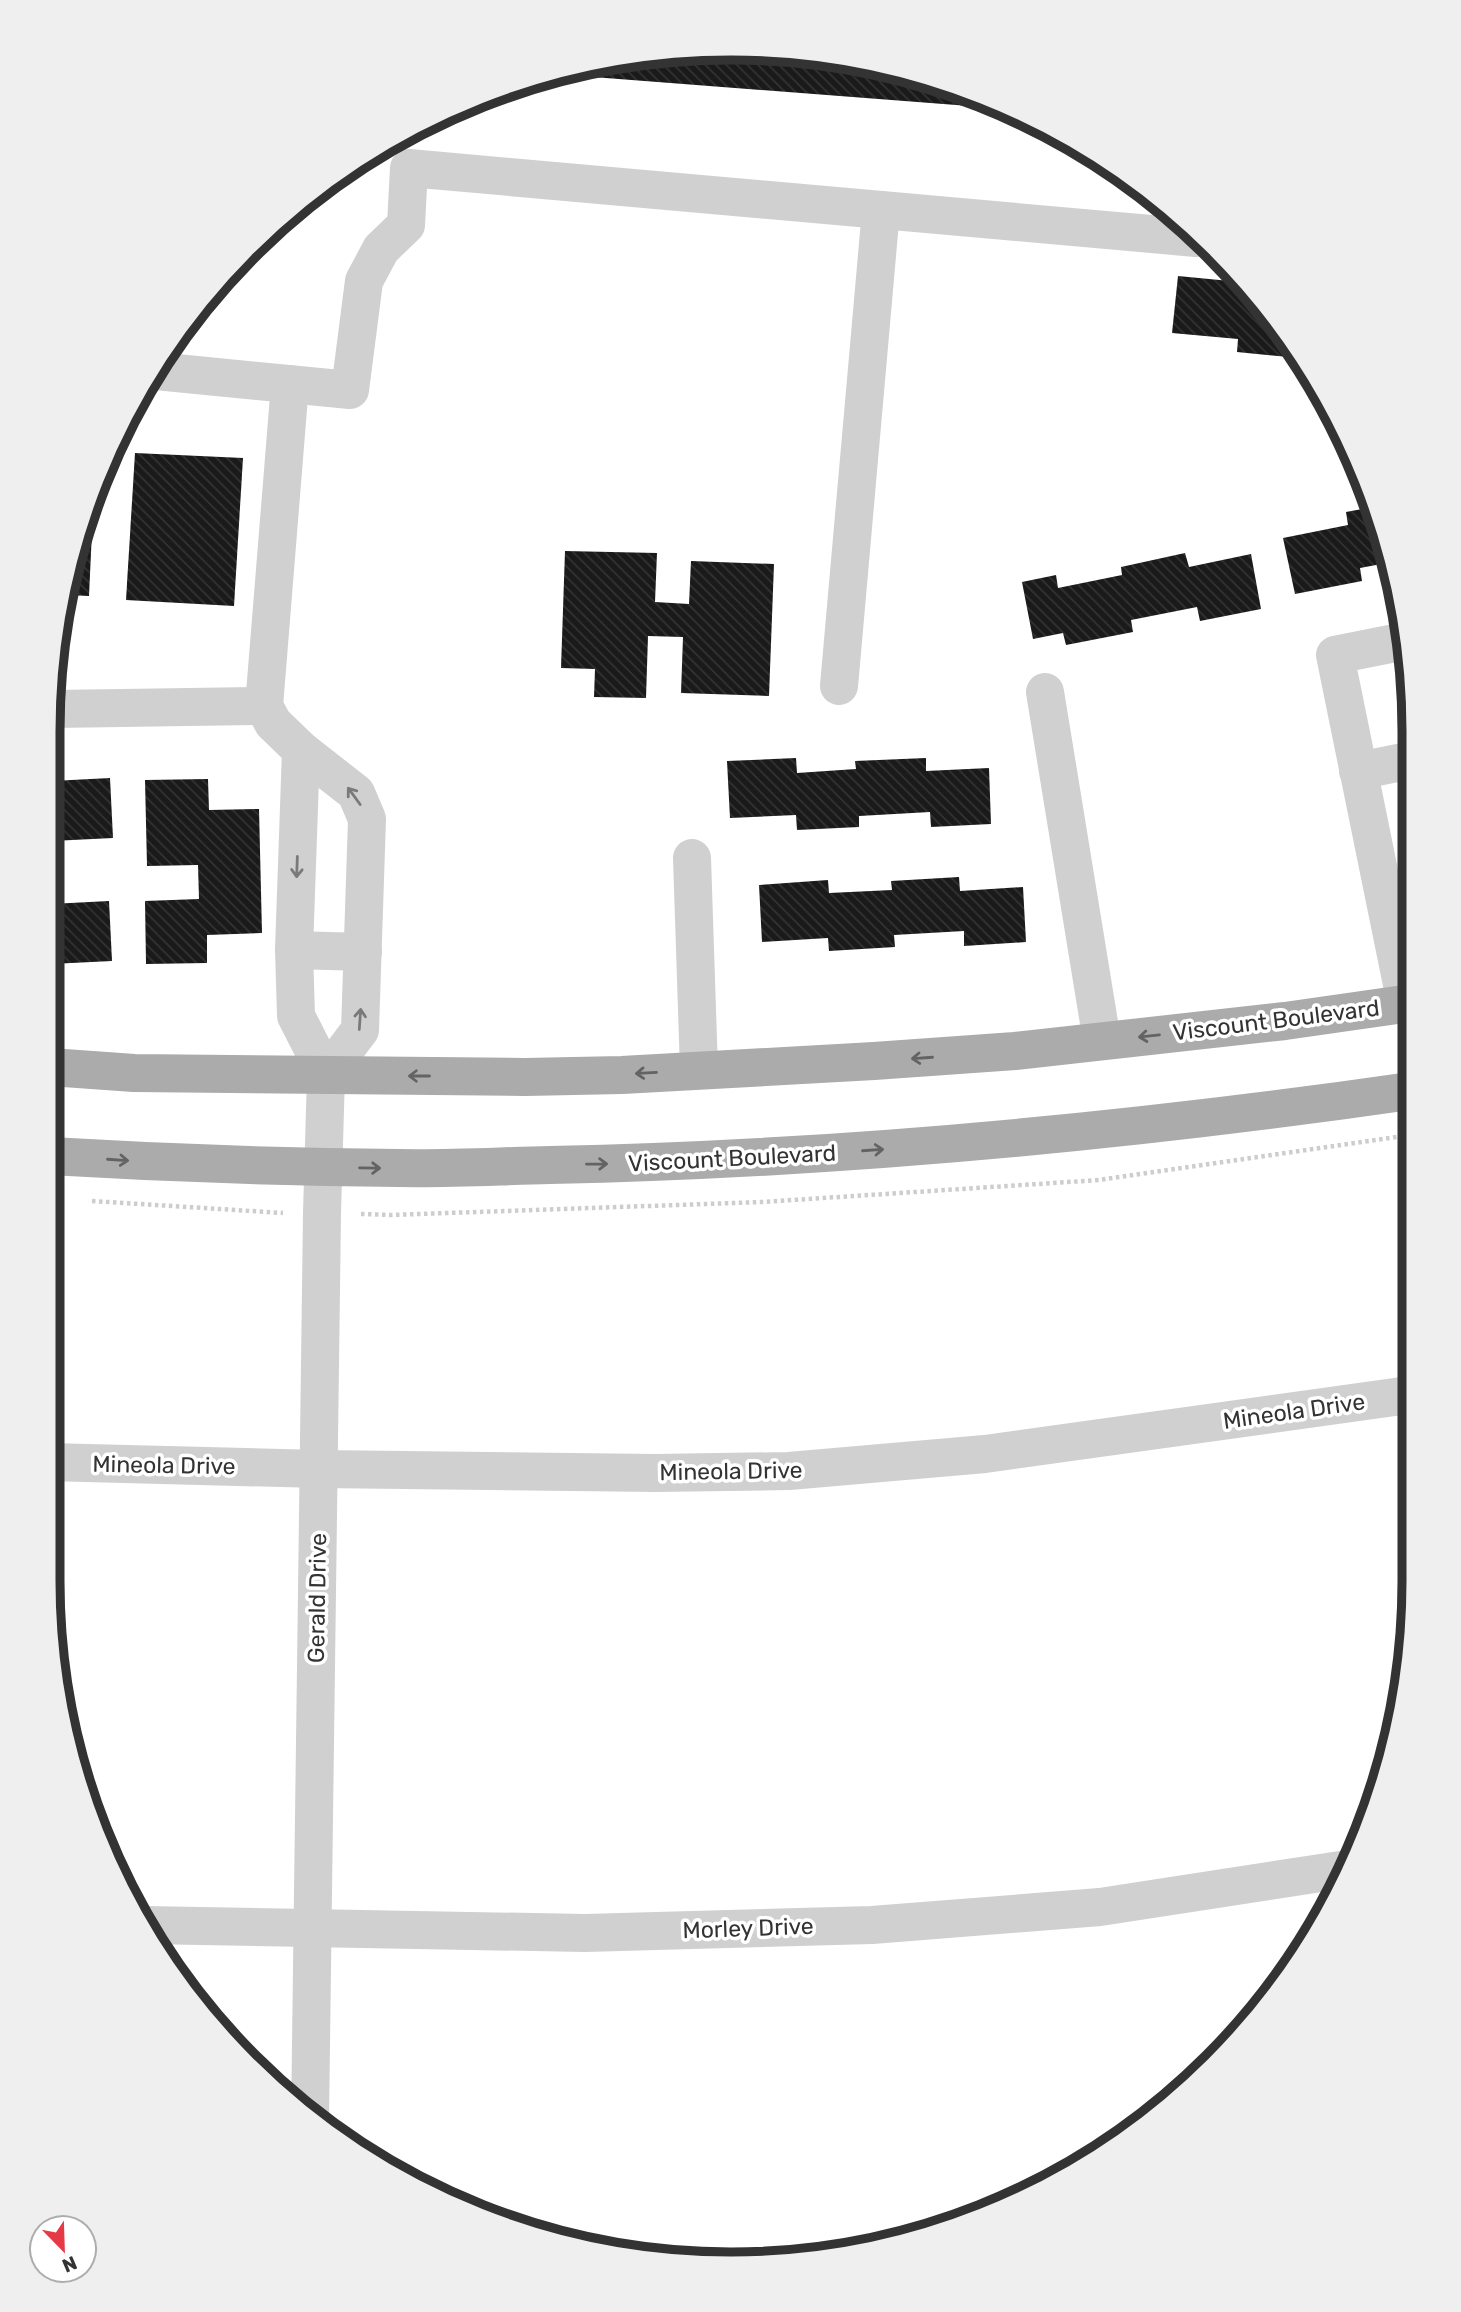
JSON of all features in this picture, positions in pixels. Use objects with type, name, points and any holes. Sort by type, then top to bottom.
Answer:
[{"type":"main road","name":"Viscount Boulevard","points":[[60,1068],[134,1073],[525,1077],[699,1070],[938,1057],[1285,1021],[1402,1004]]},
{"type":"main road","name":"Viscount Boulevard","points":[[60,1157],[176,1163],[403,1168],[646,1163],[1035,1138],[1239,1115],[1402,1092]]},
{"type":"street","points":[[164,372],[349,390],[364,281],[381,249],[406,225],[409,168],[1185,237]]},
{"type":"street","points":[[839,686],[881,210]]},
{"type":"street","points":[[290,384],[264,706],[273,723],[301,750],[356,793],[367,819],[360,1030],[326,1076],[296,1016],[294,950],[301,750]]},
{"type":"street","points":[[1396,643],[1335,655],[1402,971]]},
{"type":"street","points":[[1045,692],[1102,1041]]},
{"type":"street","points":[[60,709],[264,706]]},
{"type":"street","points":[[1358,771],[1402,762]]},
{"type":"street","points":[[692,858],[699,1070]]},
{"type":"street","points":[[294,950],[363,952]]},
{"type":"street","name":"Gerald Drive","points":[[310,2104],[326,1076]]},
{"type":"street","name":"Mineola Drive","points":[[60,1462],[319,1469],[656,1473],[789,1471],[985,1454],[1402,1396]]},
{"type":"street","name":"Morley Drive","points":[[155,1926],[585,1933],[872,1925],[1100,1907],[1335,1871]]},
{"type":"building","points":[[687,61],[774,61],[861,72],[904,82],[975,106],[582,76],[643,65]]},
{"type":"building","points":[[1178,276],[1228,281],[1263,322],[1287,357],[1237,352],[1238,339],[1172,333]]},
{"type":"building","points":[[135,453],[243,458],[234,606],[126,600]]},
{"type":"building","points":[[1364,509],[1381,564],[1360,568],[1362,581],[1295,594],[1283,538],[1348,525],[1346,512]]},
{"type":"building","points":[[92,524],[89,596],[73,595]]},
{"type":"building","points":[[565,551],[657,553],[655,602],[689,604],[691,561],[774,564],[769,696],[681,693],[683,637],[648,636],[646,698],[594,697],[595,669],[561,668]]},
{"type":"building","points":[[1185,553],[1189,567],[1251,554],[1261,609],[1200,621],[1197,607],[1131,620],[1133,632],[1066,645],[1063,633],[1033,639],[1022,582],[1056,575],[1058,588],[1122,575],[1121,567]]},
{"type":"building","points":[[796,758],[797,773],[856,769],[855,761],[926,758],[926,771],[989,768],[991,824],[931,827],[930,812],[859,816],[859,827],[797,830],[796,815],[730,818],[727,761]]},
{"type":"building","points":[[110,778],[113,838],[60,841],[60,781]]},
{"type":"building","points":[[208,779],[209,810],[259,809],[262,933],[207,935],[207,963],[146,964],[145,901],[199,899],[198,865],[147,866],[145,780]]},
{"type":"building","points":[[959,877],[960,891],[1023,887],[1026,942],[964,946],[964,931],[894,935],[895,947],[829,951],[828,938],[762,942],[759,885],[828,880],[829,893],[892,890],[891,881]]},
{"type":"building","points":[[109,901],[112,961],[60,964],[60,904]]}]
